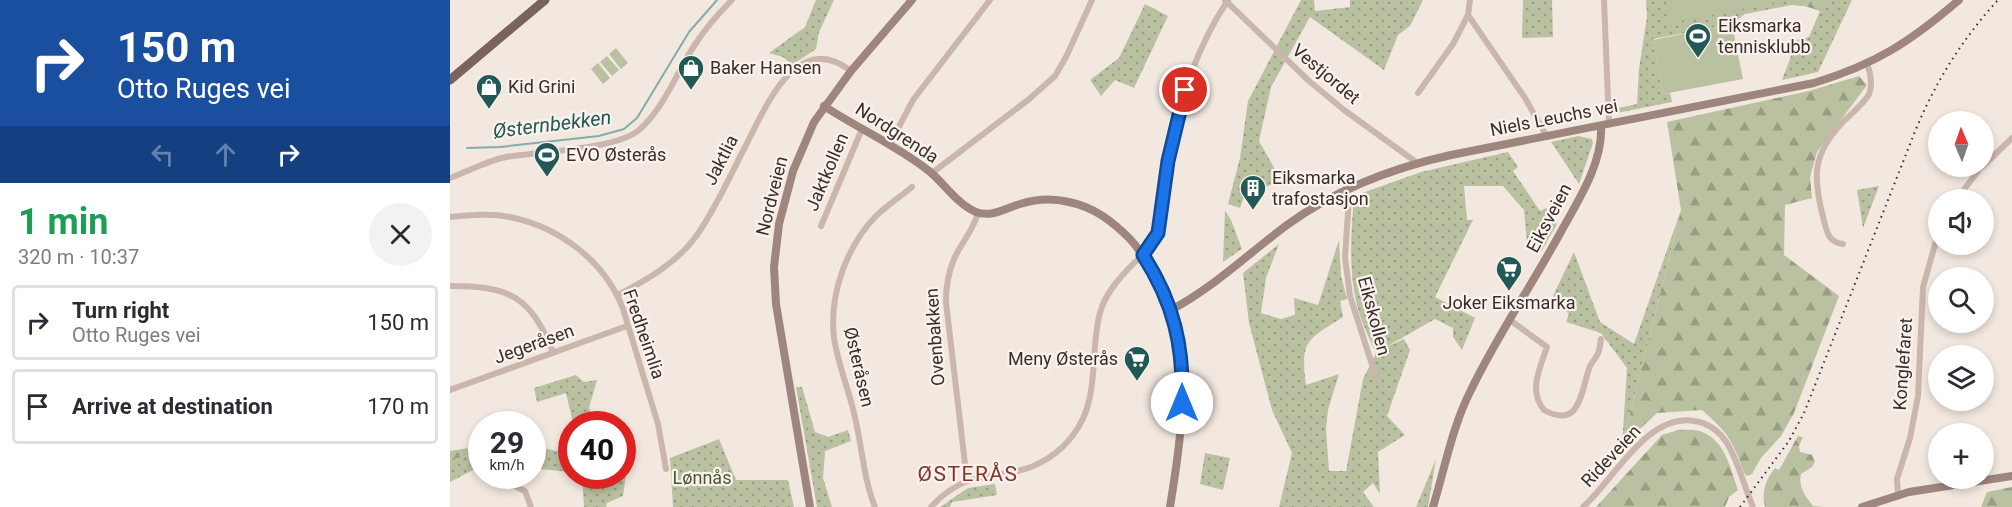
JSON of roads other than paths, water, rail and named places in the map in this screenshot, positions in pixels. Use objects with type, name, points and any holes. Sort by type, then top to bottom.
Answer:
[{"type":"main road","points":[[450,80],[544,0]]},
{"type":"street","points":[[450,178],[503,158],[600,145],[620,141],[631,135],[653,115],[694,46],[732,0]]},
{"type":"street","name":"Nordveien","points":[[810,507],[779,326],[774,267],[779,224],[787,187],[807,136],[824,106],[912,0]]},
{"type":"street","points":[[890,144],[913,100],[990,0]]},
{"type":"street","points":[[932,173],[1028,100],[1055,76],[1092,0]]},
{"type":"street","points":[[1418,93],[1453,44],[1468,15],[1470,0]]},
{"type":"street","name":"Eiksveien","points":[[1433,507],[1464,404],[1584,189],[1599,147],[1605,125],[1604,0]]},
{"type":"street","name":"Niels Leuchs vei","points":[[1171,310],[1208,286],[1288,224],[1371,178],[1416,162],[1791,89],[1832,78],[1867,64],[1902,45],[1959,0]]},
{"type":"street","points":[[931,507],[947,493],[967,481],[1031,467],[1051,455],[1073,436],[1084,417],[1089,402],[1096,336],[1104,302],[1119,279],[1143,255],[1158,233],[1168,161],[1185,90],[1203,46],[1226,1]]},
{"type":"street","name":"Vestjordet","points":[[1226,1],[1318,88],[1344,110],[1416,162]]},
{"type":"street","points":[[1468,15],[1525,98],[1547,137]]},
{"type":"street","name":"Jaktlia","points":[[618,295],[661,269],[685,250],[697,235],[770,97],[782,80],[813,59],[830,59],[851,71]]},
{"type":"street","points":[[1843,244],[1828,236],[1817,195],[1816,169],[1827,141],[1869,94],[1871,83],[1867,64]]},
{"type":"street","name":"Nordgrenda","points":[[824,106],[890,144],[932,173],[969,208],[978,213]]},
{"type":"street","name":"Jaktkollen","points":[[820,226],[862,129]]},
{"type":"street","points":[[1994,155],[2012,138]]},
{"type":"street","points":[[1965,189],[1974,177]]},
{"type":"street","name":"Østeråsen","points":[[875,507],[865,474],[854,411],[837,353],[833,326],[834,300],[844,268],[861,235],[878,214],[912,187]]},
{"type":"street","name":"Eikskollen","points":[[1346,190],[1349,198],[1345,257],[1350,296],[1376,377]]},
{"type":"street","points":[[978,213],[998,212],[1036,200],[1050,199],[1070,202],[1090,208],[1105,217],[1119,228],[1143,255],[1171,310],[1180,346],[1183,388],[1178,453],[1170,507]]},
{"type":"street","name":"Ovenbakken","points":[[967,481],[946,294],[954,258],[972,231],[978,213]]},
{"type":"street","name":"Fredheimlia","points":[[450,217],[488,215],[508,217],[549,230],[567,240],[600,270],[618,295],[658,424],[666,469]]},
{"type":"street","name":"Konglefaret","points":[[1899,495],[1897,479],[1910,438],[1918,396],[1923,287],[1932,255]]},
{"type":"street","points":[[450,286],[477,286],[513,296],[539,320],[553,352]]},
{"type":"street","points":[[1510,320],[1547,347],[1537,377],[1537,397],[1544,410],[1558,415],[1569,414],[1577,407],[1589,367],[1597,356],[1601,339]]},
{"type":"street","name":"Jegeråsen","points":[[450,390],[627,326]]},
{"type":"street","name":"Rideveien","points":[[1584,507],[1650,434],[1664,425],[1683,420],[1708,425],[1723,438],[1734,456],[1753,507]]},
{"type":"street","points":[[1862,507],[1935,487],[2012,476]]},
{"type":"street","points":[[521,489],[525,491],[531,507]]},
{"type":"waterway","name":"Østernbekken","points":[[467,148],[500,147],[599,136],[624,129],[637,118],[689,32],[717,0]]},
{"type":"railway","points":[[1740,507],[1789,441],[1804,413],[1916,129],[1932,94],[1962,45],[1998,0]]},
{"type":"place","name":"Eiksmarka tennisklubb","points":[[1698,59]]},
{"type":"place","name":"Baker Hansen","points":[[691,91]]},
{"type":"place","name":"Kid Grini","points":[[489,110]]},
{"type":"place","name":"EVO Østerås","points":[[547,178]]},
{"type":"place","name":"Eiksmarka trafostasjon","points":[[1253,211]]},
{"type":"place","name":"Joker Eiksmarka","points":[[1509,292]]},
{"type":"place","name":"Meny Østerås","points":[[1137,382]]},
{"type":"district","name":"ØSTERÅS","points":[[968,474]]},
{"type":"park label","name":"Lønnås","points":[[702,478]]}]
